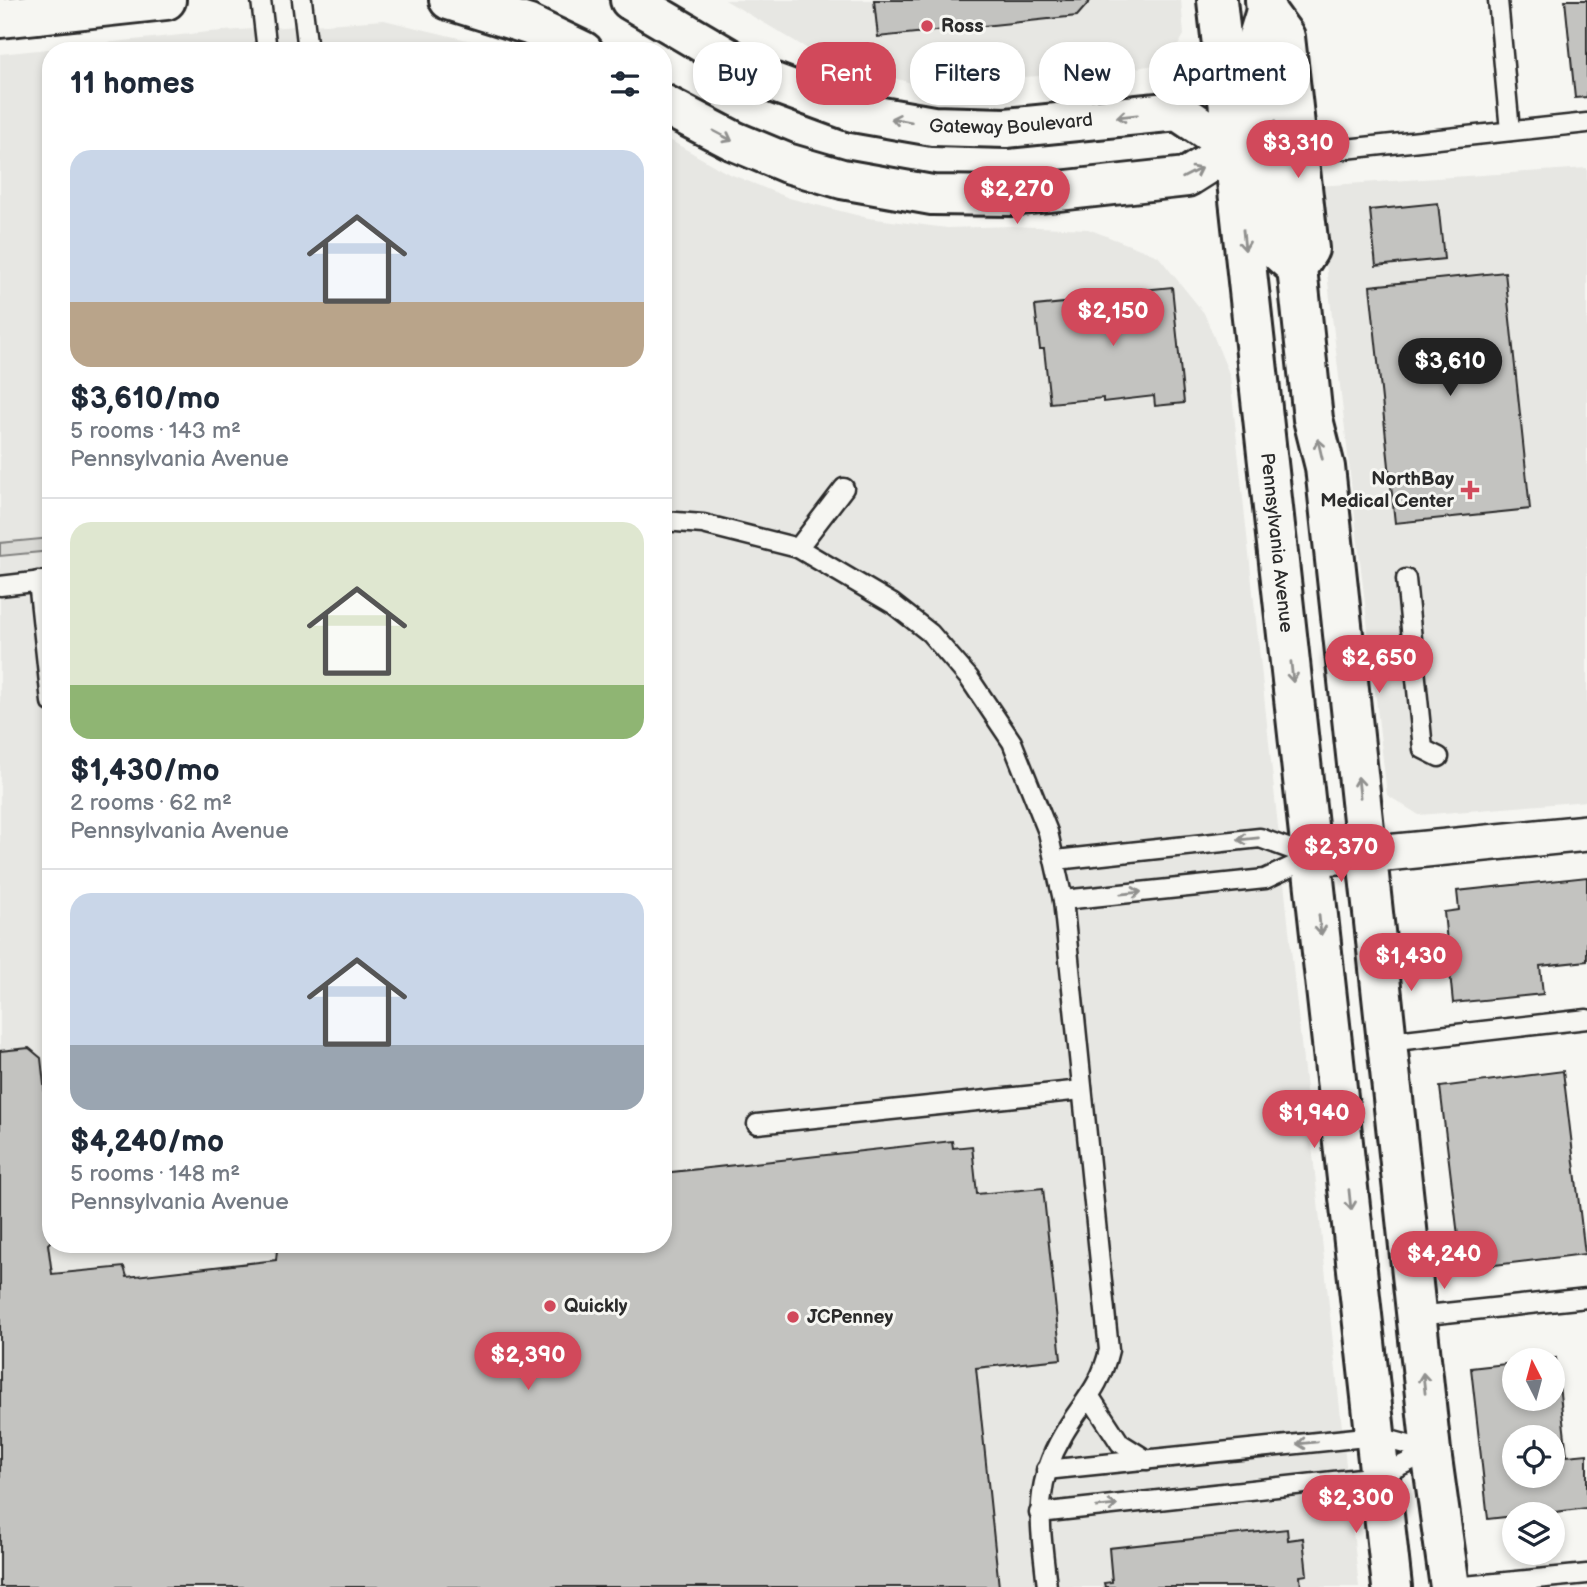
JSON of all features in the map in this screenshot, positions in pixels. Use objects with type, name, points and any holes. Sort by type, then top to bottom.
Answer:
[{"type":"main road","points":[[0,18],[166,0]]},
{"type":"main road","points":[[449,0],[529,25],[564,42]]},
{"type":"main road","name":"Gateway Boulevard","points":[[630,0],[766,80],[853,112],[933,126],[1006,128],[1178,111],[1233,148],[1267,180],[1279,252],[1297,268]]},
{"type":"main road","name":"Pennsylvania Avenue","points":[[1217,0],[1392,1587]]},
{"type":"main road","points":[[672,109],[734,141],[787,163],[842,179],[932,195],[1012,196],[1187,177],[1233,148],[1262,105],[1257,40],[1265,5]]},
{"type":"main road","points":[[1265,5],[1286,37],[1309,249],[1297,268],[1313,419],[1325,467],[1431,1451],[1452,1587]]},
{"type":"street","points":[[1312,857],[1366,855],[1587,833]]},
{"type":"lane","points":[[261,0],[266,42]]},
{"type":"lane","points":[[302,0],[307,42]]},
{"type":"lane","points":[[1498,0],[1510,131]]},
{"type":"lane","points":[[1299,154],[1587,122]]},
{"type":"lane","points":[[798,548],[844,488]]},
{"type":"lane","points":[[672,522],[703,524],[798,548],[893,604],[930,633],[969,678],[1012,743],[1048,832],[1063,900],[1109,1350],[1104,1372],[1064,1434],[1046,1470],[1039,1513],[1047,1587]]},
{"type":"lane","points":[[1406,579],[1423,749],[1439,757]]},
{"type":"lane","points":[[0,586],[42,581]]},
{"type":"lane","points":[[1056,860],[1260,838],[1312,857]]},
{"type":"lane","points":[[1063,900],[1265,879],[1312,857]]},
{"type":"lane","points":[[1387,1042],[1587,1019]]},
{"type":"lane","points":[[757,1124],[1082,1090]]},
{"type":"lane","points":[[1417,1315],[1587,1298]]},
{"type":"lane","points":[[1090,1397],[1120,1443],[1147,1460]]},
{"type":"lane","points":[[1046,1470],[1375,1436],[1431,1451]]},
{"type":"lane","points":[[1039,1513],[1379,1476],[1431,1451]]},
{"type":"lane","points":[[1452,1587],[1587,1574]]},
{"type":"shaded area","points":[[725,0],[1181,0],[1184,35],[1180,42],[1149,42],[1149,66],[1135,69],[1135,42],[1039,42],[1039,76],[1025,77],[1025,42],[910,42],[910,83],[896,79],[896,42],[796,42]]},
{"type":"shaded area","points":[[384,20],[476,42],[114,42],[209,32]]},
{"type":"shaded area","points":[[42,50],[42,1253],[672,1253],[672,141],[725,172],[789,198],[868,218],[947,228],[1012,226],[1088,229],[1158,256],[1204,313],[1230,376],[1359,1587],[0,1587],[0,54]]},
{"type":"shaded area","name":"NorthBay Medical Center","points":[[1587,168],[1587,801],[1419,815],[1387,795],[1317,186]]},
{"type":"shaded area","points":[[42,539],[42,552],[0,556],[0,543]]},
{"type":"building","name":"Ross","points":[[874,0],[1091,0],[1077,16],[878,37]]},
{"type":"building","points":[[1565,0],[1587,0],[1587,97],[1575,98]]},
{"type":"building","points":[[1438,203],[1444,259],[1376,266],[1370,210]]},
{"type":"building","points":[[1505,272],[1530,509],[1395,523],[1370,286]]},
{"type":"building","points":[[1172,287],[1184,403],[1155,406],[1154,396],[1103,402],[1103,398],[1050,403],[1044,349],[1040,349],[1035,306],[1103,299],[1103,294]]},
{"type":"building","points":[[1587,877],[1587,961],[1540,966],[1543,994],[1453,1003],[1444,912],[1459,910],[1457,891]]},
{"type":"building","points":[[29,1048],[41,1058],[42,1253],[49,1253],[52,1274],[124,1267],[127,1277],[276,1260],[277,1253],[672,1253],[672,1172],[952,1141],[953,1148],[972,1146],[977,1194],[1043,1188],[1061,1359],[976,1368],[999,1587],[0,1587],[0,1051]]},
{"type":"building","points":[[1563,1071],[1585,1254],[1462,1269],[1440,1087]]},
{"type":"building","points":[[1502,1364],[1502,1411],[1562,1411],[1564,1425],[1502,1425],[1502,1488],[1565,1488],[1565,1438],[1567,1456],[1587,1454],[1587,1508],[1565,1511],[1565,1502],[1502,1502],[1502,1517],[1488,1519],[1471,1368]]},
{"type":"building","points":[[1287,1529],[1288,1540],[1303,1538],[1307,1575],[1300,1576],[1301,1587],[1105,1587],[1104,1583],[1112,1582],[1109,1548]]},
{"type":"place","name":"Ross","points":[[927,26]]},
{"type":"place","name":"NorthBay Medical Center","points":[[1470,490]]},
{"type":"place","name":"Quickly","points":[[550,1306]]},
{"type":"place","name":"JCPenney","points":[[793,1317]]}]
